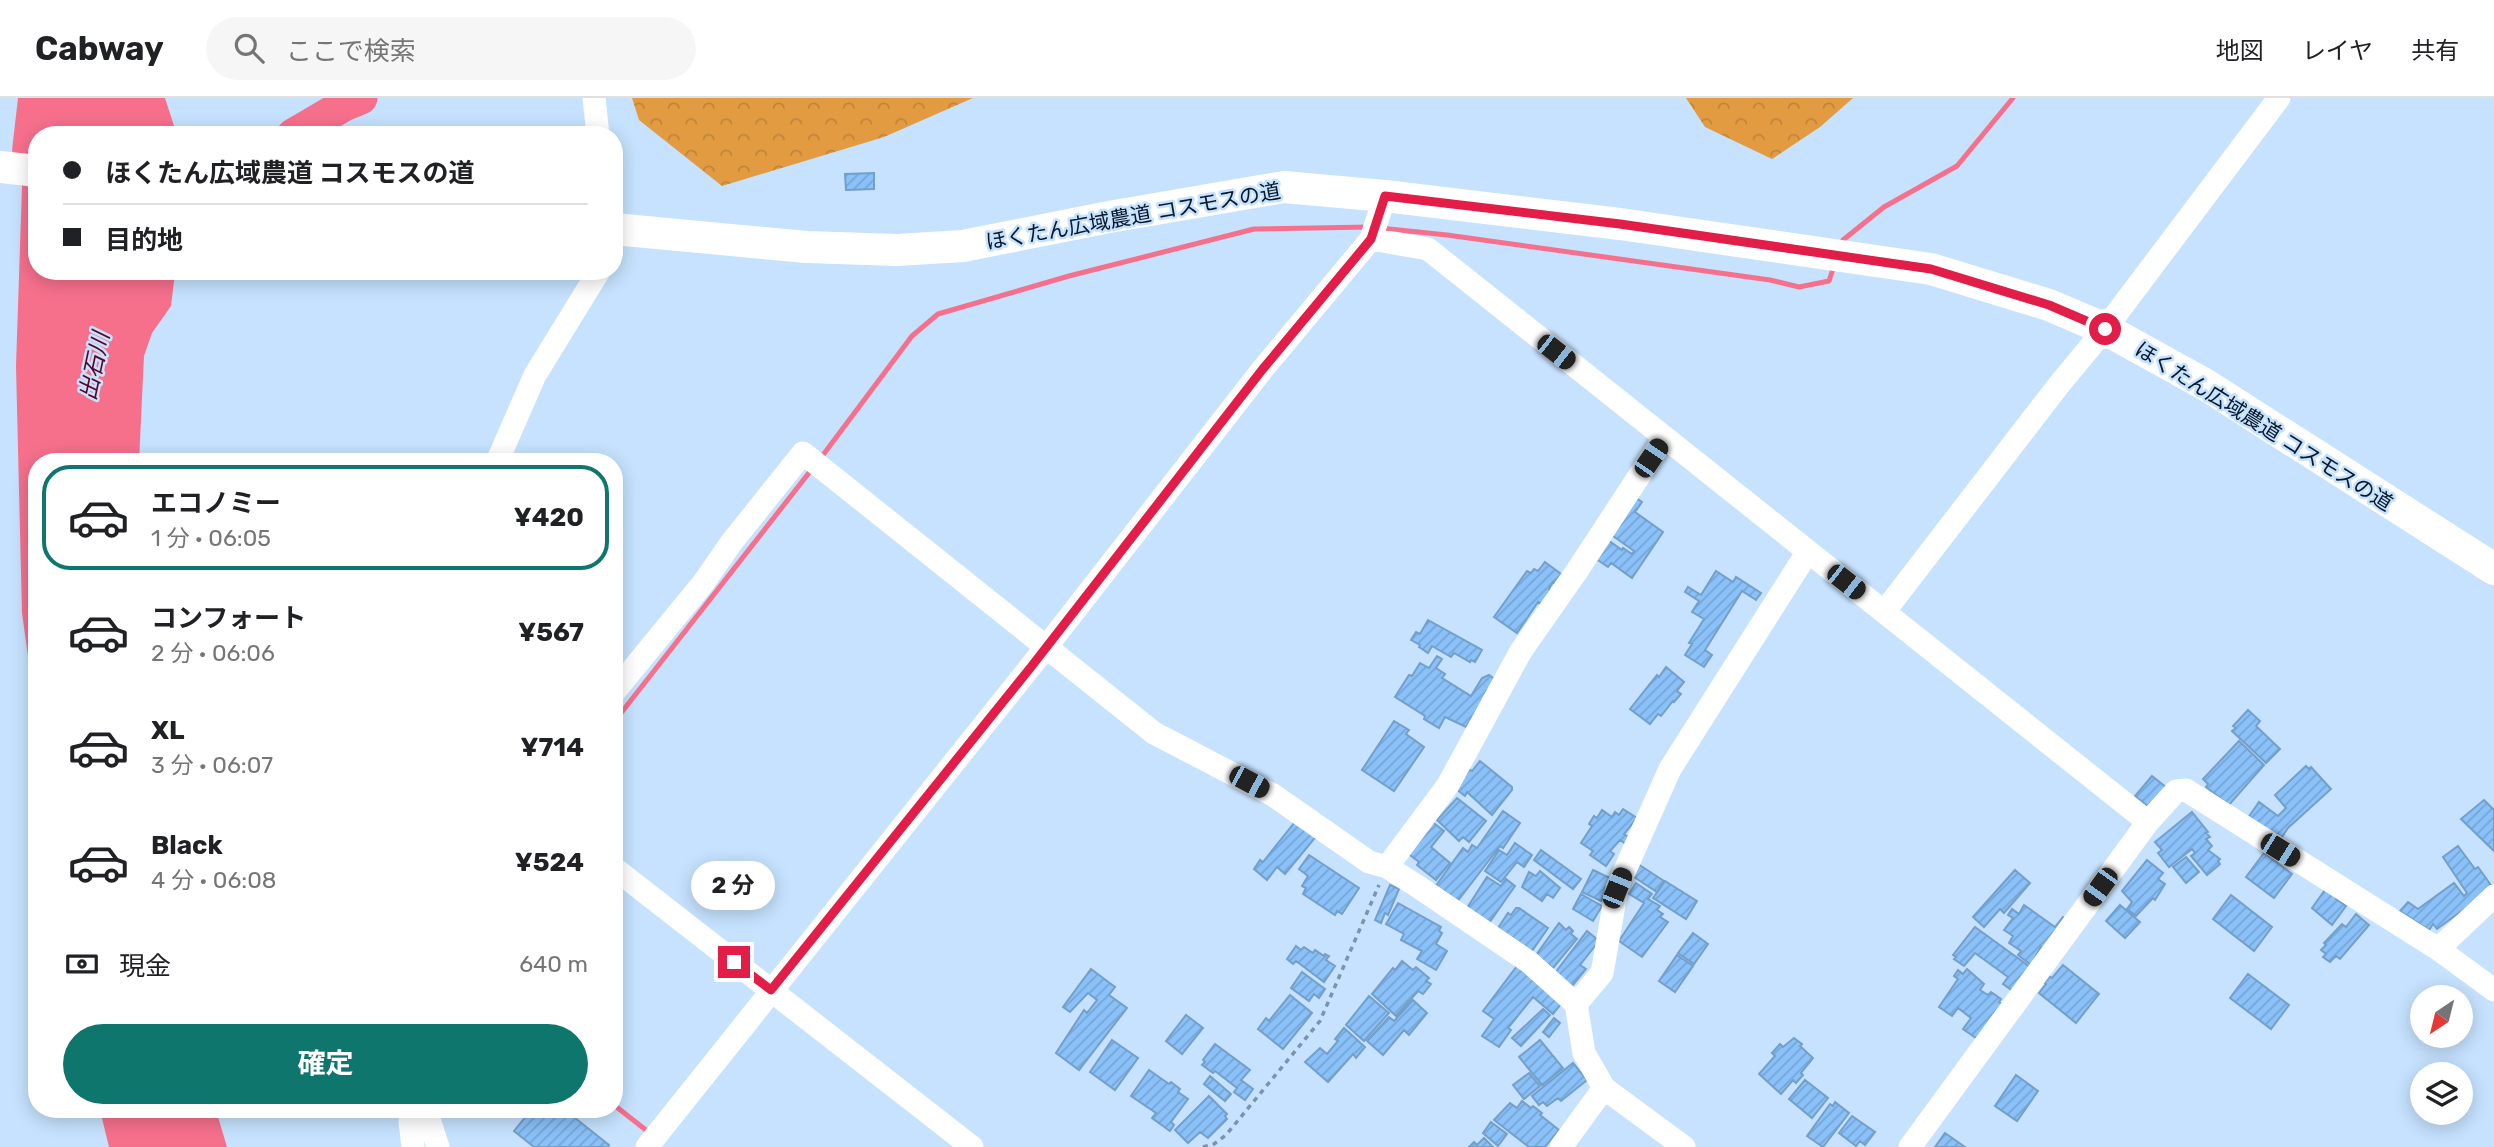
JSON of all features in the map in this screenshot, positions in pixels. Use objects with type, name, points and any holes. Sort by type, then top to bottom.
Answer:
[{"type":"street","points":[[594,98],[597,126]]},
{"type":"street","points":[[1884,612],[2105,329],[2279,98]]},
{"type":"street","points":[[0,167],[28,170]]},
{"type":"street","name":"ほくたん広域農道 コスモスの道","points":[[623,232],[806,247],[897,250],[963,246],[1109,217],[1284,187],[1385,196],[1620,224],[1931,269],[2049,305],[2105,329],[2206,385],[2494,569]]},
{"type":"street","points":[[648,1147],[1047,646],[1262,370],[1371,239],[1385,196]]},
{"type":"street","points":[[1371,239],[1427,249],[2148,821]]},
{"type":"street","points":[[501,453],[535,375],[593,280]]},
{"type":"street","points":[[1387,867],[1448,785],[1521,651],[1664,438]]},
{"type":"street","points":[[623,681],[705,582],[731,544],[803,453],[1154,733],[1273,795],[1369,862],[1387,867],[1529,962],[1576,1004],[1584,1053],[1604,1088],[1684,1147]]},
{"type":"street","points":[[1576,1004],[1602,973],[1617,888],[1670,769],[1807,553]]},
{"type":"street","points":[[1910,1147],[2148,821],[2176,791],[2186,790],[2438,949],[2494,990]]},
{"type":"street","points":[[623,874],[972,1147]]},
{"type":"street","points":[[2438,949],[2494,896]]},
{"type":"street","points":[[1561,1147],[1604,1088]]},
{"type":"street","points":[[411,1118],[413,1147]]},
{"type":"street","points":[[429,1118],[438,1147]]},
{"type":"path","points":[[1203,1147],[1214,1144],[1226,1135],[1320,1021],[1387,867]]},
{"type":"green space","points":[[632,98],[973,98],[884,137],[722,186],[639,120]]},
{"type":"green space","points":[[1686,98],[1853,98],[1820,127],[1772,159],[1705,127]]},
{"type":"water","name":"出石川","points":[[18,98],[165,98],[174,126],[28,126],[28,280],[174,280],[171,306],[152,333],[144,356],[139,453],[28,453],[28,656],[22,613],[16,366],[22,187],[12,150]]},
{"type":"water","points":[[102,1118],[218,1118],[227,1147],[109,1147]]},
{"type":"building","points":[[874,173],[874,189],[846,190],[845,174]]},
{"type":"building","points":[[1635,497],[1642,502],[1635,512],[1663,532],[1632,578],[1611,563],[1608,567],[1593,557],[1605,538],[1632,554],[1634,551],[1609,533]]},
{"type":"building","points":[[1545,562],[1565,577],[1558,586],[1553,582],[1549,589],[1553,592],[1543,606],[1538,602],[1517,633],[1494,617],[1527,571],[1538,571]]},
{"type":"building","points":[[1716,571],[1733,582],[1736,577],[1761,593],[1756,600],[1742,591],[1705,650],[1712,655],[1704,667],[1685,655],[1704,619],[1692,612],[1699,601],[1685,592],[1688,587],[1701,595]]},
{"type":"building","points":[[1428,620],[1482,650],[1475,662],[1454,653],[1451,657],[1432,646],[1428,653],[1411,640],[1416,632],[1420,634]]},
{"type":"building","points":[[1437,656],[1442,659],[1436,668],[1445,674],[1442,678],[1471,696],[1482,678],[1489,675],[1496,680],[1466,727],[1445,717],[1439,728],[1395,697],[1420,663],[1429,668]]},
{"type":"building","points":[[1666,667],[1684,682],[1677,691],[1681,694],[1650,724],[1630,709]]},
{"type":"building","points":[[2248,710],[2260,721],[2256,726],[2280,749],[2266,763],[2232,731],[2236,728],[2233,726]]},
{"type":"building","points":[[1394,721],[1409,730],[1406,734],[1424,747],[1394,791],[1362,770]]},
{"type":"building","points":[[2239,741],[2264,765],[2229,805],[2206,787],[2208,784],[2203,779]]},
{"type":"building","points":[[1480,761],[1512,787],[1492,815],[1467,792],[1465,796],[1455,788],[1469,769],[1472,771]]},
{"type":"building","points":[[2306,766],[2309,769],[2311,767],[2331,789],[2288,828],[2280,840],[2248,818],[2259,802],[2278,816],[2286,808],[2275,795]]},
{"type":"building","points":[[2152,776],[2167,788],[2150,808],[2135,796]]},
{"type":"building","points":[[1457,798],[1486,821],[1469,842],[1463,837],[1459,841],[1437,820]]},
{"type":"building","points":[[2484,800],[2494,810],[2494,851],[2461,819]]},
{"type":"building","points":[[1623,809],[1637,818],[1624,834],[1630,838],[1626,844],[1620,840],[1610,851],[1614,854],[1606,866],[1590,855],[1593,851],[1581,843],[1592,826],[1589,824],[1594,816],[1597,818],[1602,810],[1612,817],[1615,812],[1619,815]]},
{"type":"building","points":[[1503,811],[1520,823],[1503,848],[1500,846],[1457,902],[1435,887],[1463,848],[1468,852],[1472,845],[1477,848]]},
{"type":"building","points":[[2192,812],[2208,832],[2206,833],[2210,837],[2206,839],[2212,846],[2208,850],[2220,859],[2220,864],[2207,875],[2191,856],[2195,853],[2192,849],[2169,867],[2158,853],[2162,850],[2155,842]]},
{"type":"building","points":[[1298,818],[1319,833],[1285,874],[1277,867],[1267,880],[1254,869],[1260,860],[1263,862]]},
{"type":"building","points":[[1431,821],[1444,831],[1431,847],[1450,863],[1436,880],[1406,852]]},
{"type":"building","points":[[1515,843],[1532,855],[1524,867],[1517,862],[1501,882],[1485,871],[1499,850],[1507,855]]},
{"type":"building","points":[[2458,846],[2493,888],[2437,929],[2433,924],[2429,930],[2400,911],[2408,902],[2418,909],[2454,883],[2464,896],[2467,893],[2443,857]]},
{"type":"building","points":[[1541,850],[1581,879],[1573,889],[1534,860]]},
{"type":"building","points":[[2264,853],[2292,874],[2274,898],[2246,877]]},
{"type":"building","points":[[1309,855],[1359,888],[1342,914],[1337,911],[1335,915],[1303,894],[1306,888],[1302,886],[1308,876],[1299,869]]},
{"type":"building","points":[[2186,857],[2199,872],[2186,883],[2173,867]]},
{"type":"building","points":[[2147,860],[2163,873],[2158,879],[2165,884],[2155,900],[2153,898],[2136,916],[2127,909],[2132,902],[2122,891]]},
{"type":"building","points":[[1638,864],[1664,881],[1657,892],[1631,875]]},
{"type":"building","points":[[1593,870],[1612,879],[1601,901],[1582,892]]},
{"type":"building","points":[[2015,870],[2030,883],[2004,913],[2000,909],[1984,927],[1973,917]]},
{"type":"building","points":[[1540,871],[1560,888],[1553,898],[1547,894],[1542,901],[1522,887],[1529,872],[1536,876]]},
{"type":"building","points":[[1487,877],[1501,886],[1506,879],[1515,886],[1489,923],[1467,908]]},
{"type":"building","points":[[1665,881],[1697,901],[1686,919],[1653,898]]},
{"type":"building","points":[[1636,883],[1652,894],[1648,899],[1660,906],[1657,910],[1663,914],[1660,917],[1668,922],[1642,957],[1619,941],[1644,903],[1629,894]]},
{"type":"building","points":[[1390,885],[1399,889],[1388,915],[1385,913],[1381,923],[1375,920]]},
{"type":"building","points":[[2327,887],[2339,895],[2336,899],[2346,906],[2332,925],[2312,908]]},
{"type":"building","points":[[1581,894],[1602,906],[1593,921],[1573,909]]},
{"type":"building","points":[[2231,895],[2272,927],[2254,951],[2213,919]]},
{"type":"building","points":[[1398,903],[1441,927],[1439,931],[1442,933],[1436,944],[1447,951],[1436,970],[1417,959],[1422,951],[1401,940],[1404,934],[1386,924]]},
{"type":"building","points":[[2024,905],[2055,927],[2063,917],[2068,920],[2044,949],[2041,947],[2031,965],[2018,955],[2021,951],[2009,943],[2013,936],[2004,930],[2013,918],[2008,915],[2012,909],[2019,914]]},
{"type":"building","points":[[2120,905],[2140,922],[2125,938],[2106,921]]},
{"type":"building","points":[[1516,908],[1548,928],[1532,951],[1498,928],[1508,913],[1511,915]]},
{"type":"building","points":[[2356,914],[2369,925],[2340,959],[2336,956],[2330,962],[2323,957],[2326,954],[2321,950],[2326,945],[2324,943],[2342,924],[2346,927]]},
{"type":"building","points":[[1559,923],[1566,930],[1569,927],[1573,931],[1571,934],[1577,939],[1553,968],[1536,955]]},
{"type":"building","points":[[1975,927],[2030,967],[2013,991],[2003,984],[2008,977],[1975,953],[1964,966],[1954,959],[1956,957],[1953,955]]},
{"type":"building","points":[[1587,931],[1599,941],[1580,965],[1586,969],[1572,986],[1555,973]]},
{"type":"building","points":[[1693,933],[1708,944],[1694,964],[1678,953]]},
{"type":"building","points":[[1296,946],[1301,950],[1304,947],[1313,953],[1315,950],[1329,956],[1326,960],[1335,966],[1324,982],[1296,961],[1293,964],[1287,959]]},
{"type":"building","points":[[1677,955],[1693,966],[1675,992],[1659,981]]},
{"type":"building","points":[[1402,961],[1413,970],[1416,967],[1429,978],[1426,981],[1431,984],[1423,994],[1418,991],[1396,1016],[1372,994]]},
{"type":"building","points":[[2063,965],[2099,994],[2076,1023],[2039,993],[2046,984],[2043,982],[2049,976],[2052,978]]},
{"type":"building","points":[[1517,966],[1561,1004],[1553,1014],[1533,997],[1508,1028],[1511,1030],[1499,1047],[1482,1036],[1494,1019],[1483,1011]]},
{"type":"building","points":[[1091,969],[1115,987],[1109,995],[1127,1008],[1079,1070],[1056,1053],[1084,1010],[1087,1013],[1097,1000],[1088,993],[1070,1012],[1063,1007]]},
{"type":"building","points":[[1967,969],[1984,984],[1980,990],[1988,995],[1991,992],[2001,999],[1999,1002],[2003,1005],[1979,1040],[1963,1029],[1971,1018],[1958,1008],[1952,1016],[1939,1007],[1958,979],[1954,976],[1958,970],[1963,974]]},
{"type":"building","points":[[1302,972],[1325,989],[1319,998],[1314,994],[1309,1001],[1291,988]]},
{"type":"building","points":[[2248,974],[2289,1005],[2271,1029],[2230,998]]},
{"type":"building","points":[[1290,995],[1312,1013],[1283,1049],[1258,1029],[1266,1018],[1269,1021]]},
{"type":"building","points":[[1369,996],[1389,1013],[1364,1041],[1346,1025]]},
{"type":"building","points":[[1413,1000],[1427,1013],[1409,1035],[1404,1030],[1383,1055],[1367,1041],[1389,1017],[1394,1021]]},
{"type":"building","points":[[1543,1009],[1550,1015],[1521,1046],[1512,1038]]},
{"type":"building","points":[[1186,1015],[1203,1028],[1182,1054],[1166,1041]]},
{"type":"building","points":[[1554,1018],[1560,1023],[1549,1037],[1543,1032]]},
{"type":"building","points":[[1344,1028],[1365,1047],[1356,1058],[1353,1054],[1328,1082],[1305,1062],[1320,1048],[1327,1054]]},
{"type":"building","points":[[1794,1038],[1813,1058],[1796,1083],[1793,1080],[1781,1094],[1759,1074],[1775,1056],[1772,1053],[1780,1044],[1783,1047]]},
{"type":"building","points":[[1112,1040],[1138,1058],[1115,1090],[1090,1072]]},
{"type":"building","points":[[1540,1040],[1563,1068],[1542,1085],[1519,1057]]},
{"type":"building","points":[[1215,1044],[1250,1070],[1241,1080],[1253,1089],[1245,1100],[1234,1092],[1237,1088],[1215,1071],[1213,1073],[1202,1065]]},
{"type":"building","points":[[1573,1063],[1587,1080],[1561,1101],[1558,1098],[1547,1106],[1543,1102],[1539,1105],[1532,1096]]},
{"type":"building","points":[[1149,1070],[1169,1084],[1171,1082],[1180,1089],[1178,1092],[1188,1099],[1171,1122],[1174,1125],[1170,1131],[1152,1118],[1156,1113],[1131,1096]]},
{"type":"building","points":[[1529,1073],[1540,1086],[1524,1099],[1513,1085]]},
{"type":"building","points":[[2016,1075],[2038,1091],[2017,1121],[1995,1106]]},
{"type":"building","points":[[1210,1076],[1231,1094],[1225,1101],[1204,1084]]},
{"type":"building","points":[[1805,1080],[1828,1098],[1812,1118],[1789,1099]]},
{"type":"building","points":[[1209,1096],[1227,1114],[1227,1119],[1208,1138],[1200,1132],[1188,1143],[1175,1130]]},
{"type":"building","points":[[1522,1101],[1542,1113],[1540,1115],[1559,1130],[1545,1147],[1529,1147],[1494,1120],[1510,1103],[1517,1108]]},
{"type":"building","points":[[1835,1102],[1849,1113],[1823,1147],[1807,1136],[1830,1104],[1833,1106]]},
{"type":"building","points":[[1852,1116],[1875,1132],[1865,1145],[1860,1141],[1856,1146],[1839,1133]]},
{"type":"building","points":[[525,1118],[575,1118],[609,1145],[534,1147],[514,1131]]},
{"type":"building","points":[[1491,1122],[1507,1134],[1498,1146],[1483,1133]]},
{"type":"building","points":[[1945,1133],[1965,1147],[1935,1147]]},
{"type":"building","points":[[1484,1138],[1493,1147],[1469,1147],[1474,1142],[1477,1145]]},
{"type":"waterway","points":[[308,126],[361,98]]},
{"type":"waterway","points":[[1841,247],[1843,240],[1884,207],[1957,166],[2013,98]]},
{"type":"waterway","points":[[820,459],[912,336],[938,314],[1069,276],[1254,229],[1370,227]]},
{"type":"waterway","points":[[1380,228],[1770,280],[1799,287],[1829,281],[1834,266]]},
{"type":"waterway","points":[[623,710],[812,469]]},
{"type":"waterway","points":[[623,1112],[651,1134]]},
{"type":"route","points":[[734,962],[771,990],[1031,667],[1262,370],[1371,239],[1385,196],[1620,224],[1931,269],[2049,305],[2105,329]]}]
